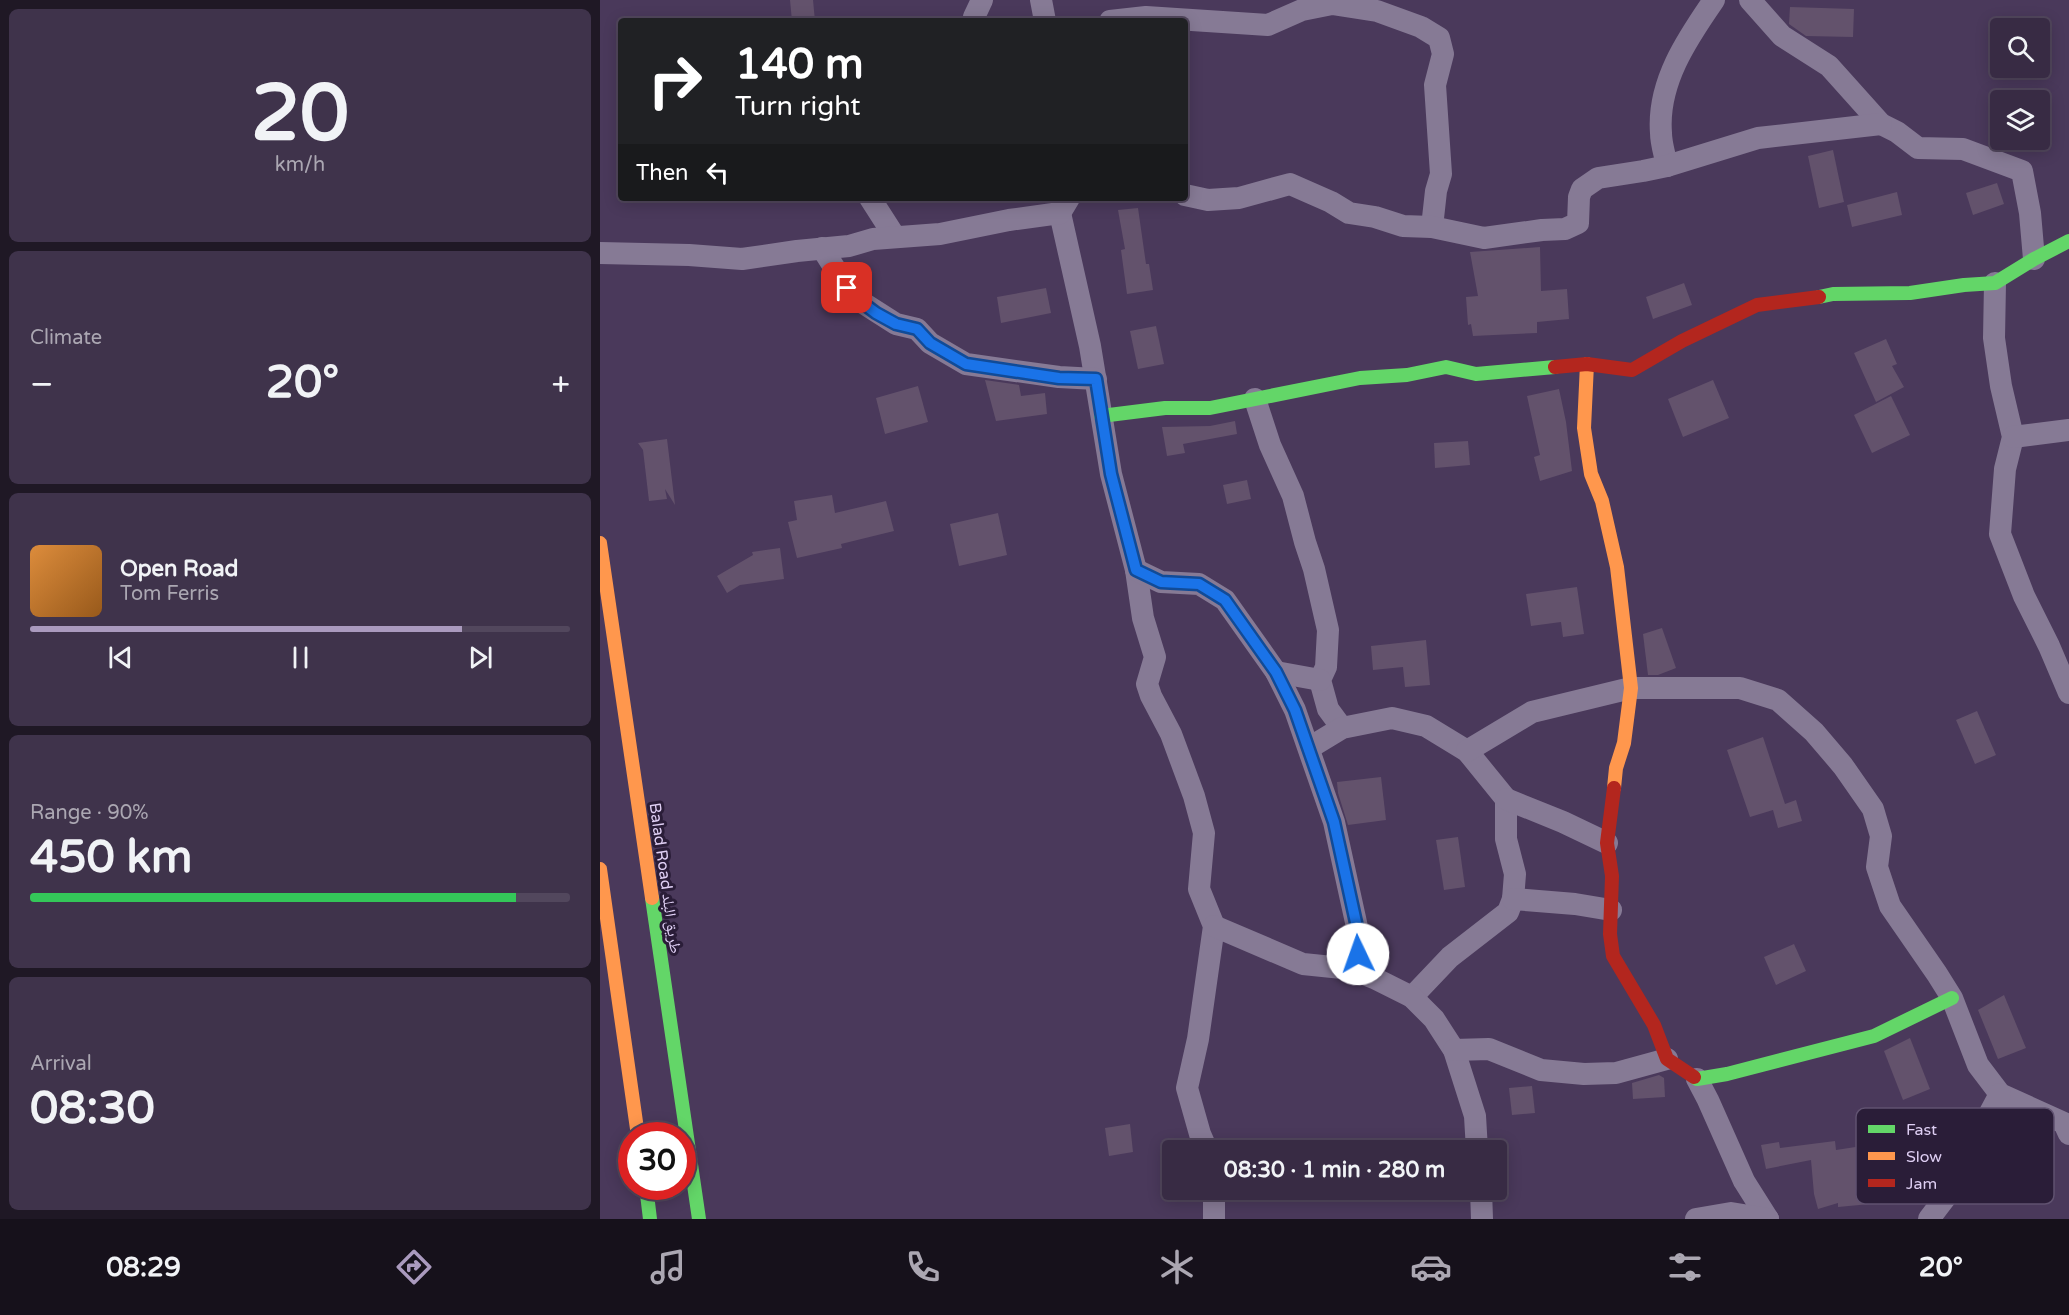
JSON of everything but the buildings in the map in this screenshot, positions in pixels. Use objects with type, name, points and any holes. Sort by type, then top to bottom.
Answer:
[{"type":"main road","points":[[1101,416],[1165,408],[1210,408],[1360,378],[1407,375],[1446,368],[1476,374],[1587,363],[1632,370],[1682,341],[1757,304],[1795,301],[1833,294],[1910,293],[1995,283],[2069,241]]},
{"type":"main road","points":[[1587,363],[1584,428],[1591,474],[1602,501],[1617,567],[1631,688],[1624,743],[1616,768],[1607,843],[1612,876],[1610,933],[1613,956],[1654,1025],[1667,1059],[1697,1079],[1727,1074],[1874,1035],[1952,998]]},
{"type":"main road","name":"Balad Road طريق البلد","points":[[600,543],[699,1219]]},
{"type":"main road","points":[[600,869],[636,1122]]},
{"type":"main road","points":[[647,1200],[650,1219]]},
{"type":"street","points":[[974,18],[982,0]]},
{"type":"street","points":[[1041,0],[1044,18]]},
{"type":"street","points":[[1667,166],[1660,133],[1662,105],[1673,67],[1688,38],[1714,0]]},
{"type":"street","points":[[1750,0],[1782,36],[1829,66],[1881,124],[1918,148],[1963,149],[2022,171],[2030,213],[2034,259]]},
{"type":"street","points":[[1188,20],[1268,25],[1302,10],[1332,4],[1377,11],[1421,27],[1439,38],[1443,54],[1435,85],[1442,174],[1436,191],[1432,227]]},
{"type":"street","points":[[1137,18],[1161,18]]},
{"type":"street","points":[[1188,196],[1208,200],[1239,198],[1290,184],[1331,202],[1349,213],[1375,217],[1403,226],[1432,227],[1484,238],[1565,229],[1578,223],[1579,197],[1582,189],[1589,182],[1598,178],[1667,166],[1758,138],[1881,124]]},
{"type":"street","points":[[872,201],[895,237]]},
{"type":"street","points":[[600,253],[742,259],[849,246],[873,239],[940,234],[1065,206],[1111,474],[1136,570],[1143,618],[1155,657],[1147,684],[1171,734],[1194,796],[1203,833],[1199,889],[1214,927],[1198,1039],[1187,1088],[1203,1140]]},
{"type":"street","points":[[822,248],[847,288],[860,301],[896,324],[917,329],[930,343],[966,364],[1059,378],[1096,379]]},
{"type":"street","points":[[1995,283],[1994,338],[2001,386],[2013,437],[2006,470],[2000,534],[2024,596],[2069,693]]},
{"type":"street","points":[[1255,399],[1270,445],[1293,496],[1314,569],[1329,630],[1326,667],[1320,680],[1328,709],[1342,728]]},
{"type":"street","points":[[2013,437],[2069,430]]},
{"type":"street","points":[[1136,570],[1161,582],[1199,584],[1225,600],[1276,672],[1295,710],[1310,748],[1334,822],[1357,927],[1358,954],[1352,969]]},
{"type":"street","points":[[1276,672],[1320,680]]},
{"type":"street","points":[[1467,751],[1532,712],[1631,688],[1740,688],[1778,700],[1814,732],[1843,766],[1873,809],[1881,836],[1877,867],[1890,906],[1952,998],[1978,1065],[2000,1094],[2032,1108]]},
{"type":"street","points":[[1310,748],[1342,728],[1392,718],[1426,726],[1467,751],[1506,799],[1607,843]]},
{"type":"street","points":[[1412,998],[1450,957],[1508,912],[1513,899],[1515,874],[1506,839],[1506,799]]},
{"type":"street","points":[[1513,899],[1575,904],[1611,910]]},
{"type":"street","points":[[1214,927],[1303,964],[1352,969],[1412,998],[1434,1019],[1454,1050],[1475,1116],[1476,1140]]},
{"type":"street","points":[[1454,1050],[1490,1049],[1541,1070],[1584,1074],[1616,1073],[1667,1059]]},
{"type":"street","points":[[1697,1079],[1744,1181],[1768,1219]]},
{"type":"street","points":[[1992,1108],[2000,1094]]},
{"type":"street","points":[[1214,1200],[1214,1219]]},
{"type":"street","points":[[1481,1200],[1482,1219]]},
{"type":"street","points":[[1929,1219],[1940,1204]]},
{"type":"street","points":[[1696,1219],[1731,1213],[1768,1219]]},
{"type":"traffic: fast","points":[[1819,297],[1833,294],[1910,293],[1995,283],[2069,241]]},
{"type":"traffic: fast","points":[[1101,416],[1165,408],[1210,408],[1360,378],[1407,375],[1446,367],[1476,374],[1555,367]]},
{"type":"traffic: fast","points":[[652,898],[699,1219]]},
{"type":"traffic: fast","points":[[1694,1077],[1697,1079],[1727,1074],[1874,1036],[1952,998]]},
{"type":"traffic: fast","points":[[648,1200],[650,1219]]},
{"type":"traffic: slow","points":[[1587,364],[1584,428],[1591,474],[1602,501],[1617,567],[1631,688],[1624,743],[1616,768],[1614,788]]},
{"type":"traffic: slow","points":[[600,543],[652,898]]},
{"type":"traffic: slow","points":[[600,869],[636,1122]]},
{"type":"traffic: jam","points":[[1555,367],[1587,364],[1632,370],[1682,341],[1757,305],[1819,297]]},
{"type":"traffic: jam","points":[[1614,788],[1607,843],[1612,876],[1610,934],[1613,956],[1654,1025],[1667,1059],[1694,1077]]},
{"type":"route","points":[[847,288],[876,313],[896,324],[917,329],[930,343],[966,364],[1059,378],[1096,379],[1111,474],[1136,570],[1161,582],[1180,585],[1199,584],[1225,600],[1276,672],[1295,710],[1334,822],[1357,927],[1358,954]]}]
